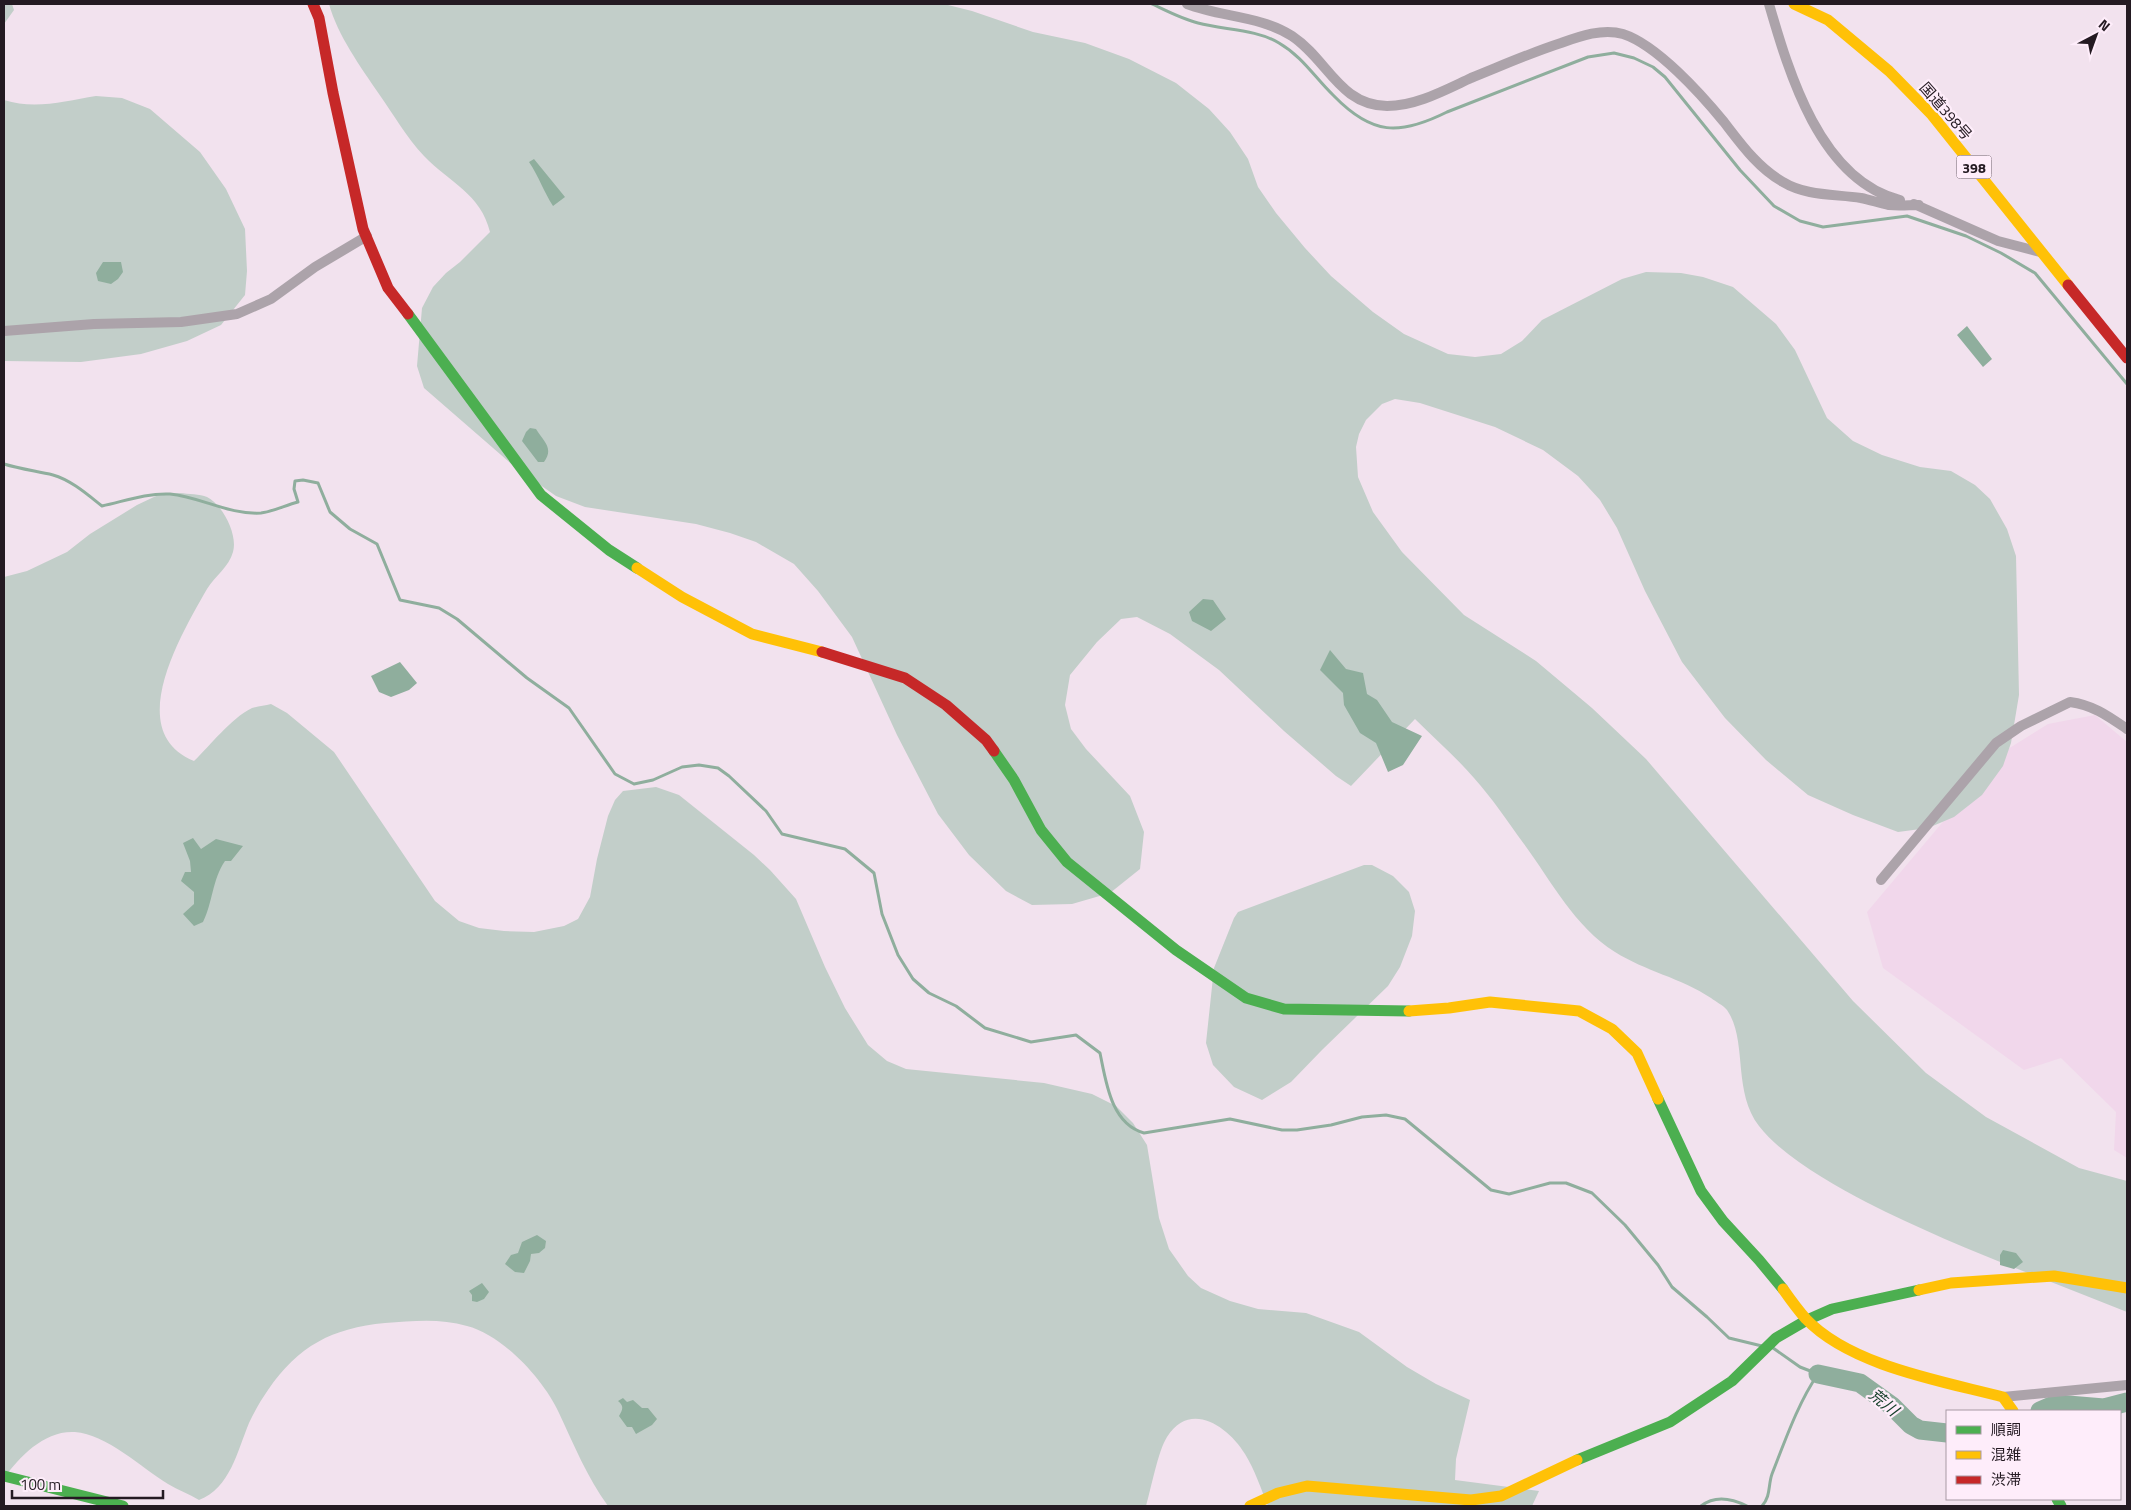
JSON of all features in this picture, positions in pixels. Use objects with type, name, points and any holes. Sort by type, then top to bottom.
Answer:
[{"type":"main road","points":[[313,4],[319,18],[337,113],[363,229],[388,288],[541,495],[609,550],[691,602],[752,634],[830,654],[905,678],[946,705],[986,740],[1014,780],[1041,830],[1067,862],[1176,950],[1246,998],[1284,1009],[1407,1011],[1449,1008],[1490,1002],[1534,1005],[1579,1011],[1612,1029],[1637,1052],[1701,1191],[1723,1221],[1759,1260],[1807,1320],[1835,1342],[1881,1364],[2002,1397],[2012,1410]]},
{"type":"main road","name":"国道398号","points":[[1794,4],[1828,20],[1889,71],[1932,115],[2127,358]]},
{"type":"main road","points":[[1250,1506],[1278,1493],[1307,1486],[1471,1500],[1501,1496],[1592,1453],[1670,1422],[1732,1381],[1772,1342],[1807,1320],[1832,1309],[1951,1283],[2054,1276],[2127,1288]]},
{"type":"main road","points":[[4,1476],[123,1506]]},
{"type":"street","points":[[1187,4],[1197,8],[1255,20],[1291,35],[1320,61],[1348,94],[1358,100],[1378,105],[1407,104],[1525,55],[1571,39],[1598,32],[1621,34],[1648,47],[1678,72],[1722,120],[1746,151],[1782,182],[1797,189],[1813,193],[1861,198],[1890,205],[1919,205]]},
{"type":"street","points":[[1769,4],[1790,73],[1811,121],[1836,156],[1864,185],[1887,197],[1919,205],[1951,222],[1998,241],[2043,252]]},
{"type":"street","points":[[4,330],[94,324],[181,322],[238,314],[271,300],[315,267],[367,236]]},
{"type":"street","points":[[1881,880],[2004,736],[2070,702],[2099,710],[2127,729]]},
{"type":"street","points":[[2002,1397],[2127,1385]]},
{"type":"shaded area","points":[[4,4],[12,4],[14,10],[4,24]]},
{"type":"shaded area","points":[[329,4],[944,4],[972,11],[1033,32],[1085,43],[1129,59],[1176,83],[1209,109],[1230,132],[1248,159],[1258,187],[1276,213],[1331,276],[1373,312],[1404,334],[1448,354],[1475,357],[1501,354],[1522,341],[1542,320],[1622,279],[1646,272],[1681,273],[1703,277],[1733,287],[1776,324],[1795,350],[1827,418],[1853,441],[1882,455],[1920,467],[1951,471],[1975,485],[1990,499],[2007,529],[2016,556],[2019,695],[2011,743],[2003,766],[1982,795],[1954,817],[1928,828],[1898,832],[1808,795],[1766,760],[1725,718],[1682,662],[1645,591],[1617,528],[1600,500],[1578,476],[1543,450],[1495,427],[1420,403],[1395,399],[1382,404],[1366,420],[1359,434],[1356,447],[1358,477],[1373,512],[1402,552],[1464,615],[1536,661],[1592,708],[1646,759],[1853,1001],[1926,1073],[1986,1117],[2079,1168],[2127,1181],[2127,1312],[1995,1260],[1898,1218],[1866,1202],[1794,1159],[1769,1137],[1759,1126],[1751,1112],[1743,1082],[1737,1036],[1727,1010],[1699,991],[1627,959],[1587,930],[1481,786],[1415,719],[1351,786],[1336,776],[1284,731],[1219,670],[1170,634],[1137,617],[1121,619],[1097,642],[1070,675],[1065,705],[1071,729],[1086,749],[1130,796],[1144,832],[1140,869],[1110,893],[1072,904],[1032,905],[1006,891],[969,855],[938,814],[897,735],[852,637],[818,591],[794,564],[756,542],[730,533],[696,524],[585,507],[556,496],[516,468],[424,388],[417,366],[422,308],[433,287],[490,232],[486,219],[472,198],[424,156],[406,134],[350,50],[338,28]]},
{"type":"shaded area","points":[[96,96],[122,98],[150,109],[200,152],[226,189],[245,229],[247,271],[245,295],[221,325],[187,341],[141,354],[81,362],[4,361],[4,100],[16,103],[39,104]]},
{"type":"shaded area","points":[[534,159],[565,197],[553,206],[529,162]]},
{"type":"shaded area","points":[[103,262],[121,262],[123,272],[111,284],[98,281],[96,273]]},
{"type":"shaded area","points":[[1967,326],[1992,359],[1983,367],[1957,335]]},
{"type":"shaded area","points":[[530,428],[536,429],[547,445],[548,453],[544,462],[538,462],[522,441]]},
{"type":"shaded area","points":[[180,493],[204,496],[213,501],[224,513],[228,521],[234,545],[231,557],[210,584],[184,630],[164,681],[160,705],[162,728],[173,747],[194,761],[228,725],[244,713],[252,708],[271,704],[287,713],[334,752],[435,901],[459,921],[479,928],[504,931],[534,932],[564,926],[578,919],[590,897],[608,816],[615,800],[623,791],[656,787],[679,795],[754,855],[796,899],[845,1008],[868,1045],[887,1061],[906,1069],[1044,1083],[1092,1094],[1116,1106],[1133,1123],[1147,1145],[1159,1218],[1169,1249],[1188,1276],[1201,1288],[1230,1301],[1258,1309],[1306,1313],[1359,1332],[1407,1367],[1436,1384],[1470,1400],[1456,1459],[1455,1480],[1539,1491],[1532,1506],[1268,1506],[1252,1466],[1238,1444],[1219,1427],[1208,1421],[1197,1419],[1186,1420],[1176,1426],[1167,1437],[1158,1461],[1146,1506],[608,1506],[587,1472],[552,1400],[533,1373],[521,1360],[481,1331],[457,1323],[426,1321],[385,1323],[349,1329],[318,1342],[304,1351],[279,1375],[260,1402],[225,1478],[210,1494],[199,1500],[168,1484],[111,1445],[87,1434],[75,1432],[54,1435],[34,1446],[4,1478],[4,577],[27,571],[67,552],[90,534],[137,505],[156,496]]},
{"type":"shaded area","points":[[1203,599],[1213,600],[1226,619],[1211,631],[1192,621],[1189,612]]},
{"type":"shaded area","points":[[1330,650],[1346,669],[1363,673],[1367,694],[1377,700],[1392,722],[1422,736],[1403,765],[1388,772],[1376,743],[1360,733],[1344,705],[1343,693],[1320,670]]},
{"type":"shaded area","points":[[400,662],[417,683],[409,690],[391,697],[379,692],[371,676]]},
{"type":"shaded area","points":[[2095,715],[2127,742],[2127,1158],[2114,1150],[2116,1112],[2061,1058],[2024,1070],[1883,968],[1867,912],[2000,754],[2048,724]]},
{"type":"shaded area","points":[[193,838],[201,849],[216,839],[243,846],[231,861],[225,861],[217,876],[203,922],[194,926],[183,914],[194,904],[194,892],[181,881],[185,872],[191,872],[190,861],[183,843]]},
{"type":"shaded area","points":[[1364,865],[1372,865],[1393,876],[1409,892],[1415,911],[1412,936],[1400,967],[1388,986],[1291,1082],[1262,1100],[1234,1087],[1213,1065],[1206,1043],[1214,968],[1234,918],[1238,912]]},
{"type":"shaded area","points":[[537,1235],[546,1241],[545,1248],[539,1253],[531,1254],[524,1273],[515,1272],[505,1264],[511,1255],[518,1253],[522,1242]]},
{"type":"shaded area","points":[[2003,1250],[2016,1253],[2023,1262],[2014,1269],[2000,1265],[2000,1255]]},
{"type":"shaded area","points":[[482,1283],[489,1292],[484,1299],[477,1302],[472,1301],[472,1295],[469,1291]]},
{"type":"shaded area","points":[[623,1398],[627,1402],[633,1400],[642,1408],[648,1408],[657,1419],[652,1425],[636,1434],[632,1427],[627,1427],[619,1416],[622,1408],[618,1401]]},
{"type":"waterway","points":[[1152,4],[1192,21],[1250,32],[1270,38],[1302,61],[1348,109],[1374,125],[1387,128],[1400,128],[1430,120],[1588,57],[1614,53],[1634,58],[1653,67],[1665,77],[1740,170],[1774,206],[1800,221],[1823,227],[1907,216],[1966,236],[2001,253],[2035,273],[2127,384]]},
{"type":"waterway","points":[[4,464],[60,477],[79,488],[102,506],[144,496],[170,494],[226,509],[261,513],[298,502],[294,489],[295,481],[303,480],[318,483],[330,512],[350,529],[377,544],[400,600],[439,608],[457,619],[527,678],[569,708],[615,774],[634,784],[653,780],[682,767],[699,765],[718,768],[766,811],[782,834],[845,849],[874,873],[882,914],[898,955],[913,979],[929,993],[956,1006],[985,1028],[1031,1042],[1076,1035],[1100,1053],[1112,1100],[1124,1121],[1133,1128],[1144,1133],[1230,1119],[1282,1130],[1297,1130],[1331,1125],[1362,1117],[1386,1115],[1405,1119],[1491,1190],[1509,1194],[1550,1183],[1566,1183],[1592,1193],[1625,1225],[1658,1265],[1672,1287],[1729,1338],[1762,1346]]},
{"type":"waterway","points":[[1762,1506],[1767,1498],[1772,1474],[1792,1422],[1818,1374],[1800,1367],[1773,1348]]},
{"type":"waterway","name":"荒川","points":[[1818,1374],[1860,1383],[1892,1406],[1911,1425],[1920,1430],[1946,1433]]},
{"type":"waterway","name":"荒川","points":[[2042,1410],[2056,1404],[2104,1408],[2127,1402]]},
{"type":"waterway","points":[[1701,1506],[1717,1499],[1735,1501],[1747,1506]]},
{"type":"traffic: fast","points":[[408,314],[541,495],[609,550],[637,568]]},
{"type":"traffic: fast","points":[[994,751],[1014,780],[1041,830],[1067,862],[1176,950],[1246,998],[1284,1009],[1409,1011]]},
{"type":"traffic: fast","points":[[1658,1099],[1701,1191],[1723,1221],[1783,1289]]},
{"type":"traffic: fast","points":[[1577,1460],[1670,1422],[1732,1381],[1776,1338],[1807,1320],[1832,1309],[1919,1290]]},
{"type":"traffic: fast","points":[[4,1476],[123,1506]]},
{"type":"traffic: fast","points":[[2058,1500],[2061,1506]]},
{"type":"traffic: slow","points":[[1794,4],[1828,20],[1889,71],[1932,115],[2068,285]]},
{"type":"traffic: slow","points":[[637,568],[682,597],[752,634],[822,652]]},
{"type":"traffic: slow","points":[[1409,1011],[1490,1002],[1579,1011],[1612,1029],[1637,1053],[1658,1099]]},
{"type":"traffic: slow","points":[[1919,1290],[1951,1283],[2054,1276],[2127,1288]]},
{"type":"traffic: slow","points":[[1783,1289],[1806,1319],[1825,1335],[1847,1349],[1898,1370],[2003,1397],[2012,1410]]},
{"type":"traffic: slow","points":[[1250,1506],[1278,1493],[1307,1486],[1471,1500],[1501,1496],[1577,1460]]},
{"type":"traffic: jam","points":[[313,4],[319,18],[333,93],[363,229],[388,288],[408,314]]},
{"type":"traffic: jam","points":[[2068,285],[2127,358]]},
{"type":"traffic: jam","points":[[822,652],[905,678],[946,705],[986,740],[994,751]]}]
